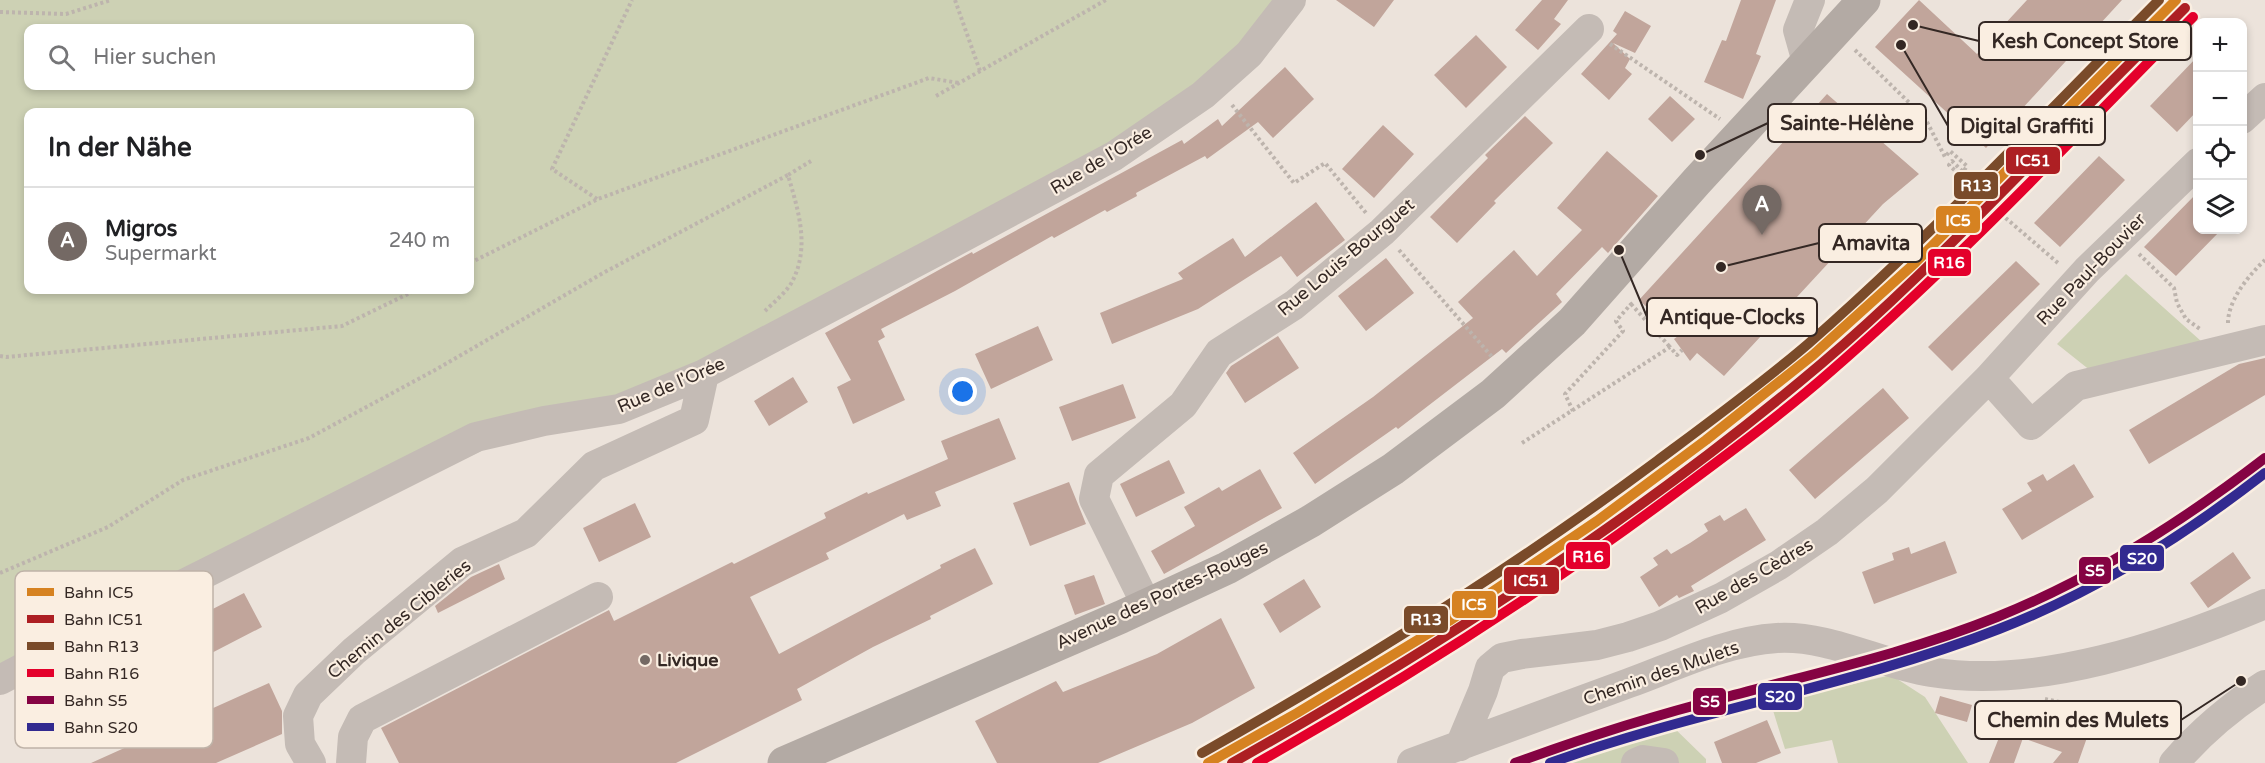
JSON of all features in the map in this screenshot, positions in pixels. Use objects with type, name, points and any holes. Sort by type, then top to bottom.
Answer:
[{"type":"main road","name":"Avenue des Portes-Rouges","points":[[784,763],[1147,606],[1227,568],[1311,521],[1393,469],[1493,394],[1572,322],[1864,0]]},
{"type":"street","name":"Rue de l'Orée","points":[[211,571],[476,437],[544,421],[620,409],[704,374],[1114,156],[1203,95],[1249,54],[1291,0]]},
{"type":"street","points":[[1807,62],[1798,30],[1810,0]]},
{"type":"street","name":"Rue Louis-Bourguet","points":[[1147,606],[1094,500],[1099,475],[1183,405],[1219,353],[1294,305],[1382,232],[1589,29]]},
{"type":"street","points":[[2247,114],[2265,98]]},
{"type":"street","name":"Rue Paul-Bouvier","points":[[1989,378],[2087,270],[2193,168]]},
{"type":"street","points":[[1989,378],[2031,425],[2076,386],[2265,340]]},
{"type":"street","name":"Chemin des Cibleries","points":[[311,763],[300,744],[298,716],[308,695],[354,651],[462,562],[526,533],[594,466],[694,420],[704,374]]},
{"type":"street","name":"Rue des Cèdres","points":[[1460,746],[1490,668],[1502,658],[1597,645],[1628,637],[1692,612],[1779,566],[1827,532],[1877,490],[1989,378]]},
{"type":"street","points":[[351,763],[353,737],[362,719],[598,597]]},
{"type":"street","name":"Chemin des Mulets","points":[[1412,763],[1704,656],[1755,641],[1776,638],[1809,640],[1928,672],[1992,677],[2079,664],[2128,652],[2207,627],[2265,604]]},
{"type":"street","name":"Rue de l'Orée","points":[[0,680],[15,672]]},
{"type":"street","points":[[2173,750],[2265,685]]},
{"type":"street","points":[[1483,691],[1508,728]]},
{"type":"street","points":[[1636,763],[1643,760],[1664,763]]},
{"type":"path","points":[[0,12],[66,14],[111,0]]},
{"type":"path","points":[[597,199],[552,169],[632,0]]},
{"type":"path","points":[[956,0],[980,71]]},
{"type":"path","points":[[936,96],[1106,0]]},
{"type":"path","points":[[1589,29],[1728,124]]},
{"type":"path","points":[[1849,44],[1925,118],[1945,157],[1950,151],[1967,166],[1963,172],[1952,160],[1949,165],[1971,185]]},
{"type":"path","points":[[474,261],[597,199],[928,78],[959,83]]},
{"type":"path","points":[[0,573],[108,527],[183,480],[309,438],[435,370],[623,263],[788,175],[811,160]]},
{"type":"path","points":[[763,314],[793,281],[803,249],[800,215],[788,175]]},
{"type":"path","points":[[2001,213],[2059,265]]},
{"type":"path","points":[[2134,249],[2174,288],[2177,303],[2186,319],[2203,332]]},
{"type":"path","points":[[2227,351],[2228,315],[2248,276],[2265,260]]},
{"type":"path","points":[[0,356],[342,326],[408,294]]},
{"type":"path","points":[[1623,296],[1677,355],[1682,350]]},
{"type":"path","points":[[1573,411],[1565,394],[1623,331],[1616,321],[1631,304]]},
{"type":"path","points":[[1522,443],[1670,347]]},
{"type":"path","points":[[2041,698],[2095,710],[2148,726],[2173,750]]},
{"type":"green space","points":[[0,0],[1291,0],[1203,95],[704,374],[544,421],[213,579],[213,571],[15,571],[15,673],[0,680]]},
{"type":"green space","points":[[2126,274],[2211,350],[2096,375],[2057,344]]},
{"type":"green space","points":[[1891,675],[1925,697],[1968,763],[1838,763],[1832,740],[1785,749],[1771,704]]},
{"type":"green space","points":[[1669,723],[1706,759],[1706,763],[1562,763]]},
{"type":"building","points":[[1336,0],[1394,0],[1374,27]]},
{"type":"building","points":[[1542,0],[1568,0],[1554,19],[1561,24],[1538,50],[1515,30]]},
{"type":"building","points":[[1741,0],[1776,0],[1756,54],[1761,56],[1743,99],[1704,82],[1722,40],[1726,41]]},
{"type":"building","points":[[1919,0],[1977,54],[2027,0],[2122,0],[1986,148],[1875,47]]},
{"type":"building","points":[[1625,11],[1651,26],[1635,53],[1613,43],[1630,59],[1625,68],[1632,74],[1609,100],[1581,74],[1617,34],[1613,31]]},
{"type":"building","points":[[1476,35],[1507,67],[1466,108],[1434,75]]},
{"type":"building","points":[[2193,61],[2193,115],[2177,132],[2150,106]]},
{"type":"building","points":[[1285,67],[1314,99],[1273,138],[1258,122],[1207,159],[1205,156],[1136,193],[1137,196],[1107,212],[1105,210],[1054,238],[1052,236],[955,291],[881,329],[885,337],[878,341],[905,400],[853,424],[837,387],[851,380],[825,333],[1182,140],[1184,144],[1218,119],[1222,126]]},
{"type":"building","points":[[1827,94],[1919,174],[1883,204],[1724,376],[1697,353],[1690,361],[1674,339],[1678,336],[1639,300]]},
{"type":"building","points":[[1670,96],[1695,119],[1672,142],[1648,119]]},
{"type":"building","points":[[1525,116],[1553,143],[1494,201],[1496,203],[1457,243],[1430,217],[1488,158],[1485,155]]},
{"type":"building","points":[[1383,125],[1414,154],[1374,198],[1342,169]]},
{"type":"building","points":[[1607,151],[1658,196],[1608,253],[1602,247],[1556,294],[1562,302],[1506,353],[1502,349],[1398,429],[1396,427],[1315,484],[1293,453],[1373,397],[1473,318],[1458,302],[1514,250],[1537,276],[1582,230],[1557,208]]},
{"type":"building","points":[[2099,156],[2125,180],[2060,247],[2034,223]]},
{"type":"building","points":[[2193,197],[2193,234],[2217,234],[2176,276],[2144,247]]},
{"type":"building","points":[[1316,202],[1345,240],[1297,277],[1281,256],[1198,309],[1112,344],[1100,313],[1183,279],[1178,273],[1233,238],[1245,257]]},
{"type":"building","points":[[1386,258],[1414,293],[1366,331],[1338,296]]},
{"type":"building","points":[[2016,261],[2040,284],[1952,371],[1928,347]]},
{"type":"building","points":[[1038,326],[1053,360],[991,389],[975,354]]},
{"type":"building","points":[[1278,336],[1299,368],[1245,403],[1226,373],[1231,366]]},
{"type":"building","points":[[2265,358],[2265,395],[2149,464],[2129,430],[2239,364]]},
{"type":"building","points":[[793,377],[808,402],[769,426],[754,401]]},
{"type":"building","points":[[1123,384],[1136,418],[1072,441],[1059,407]]},
{"type":"building","points":[[1883,388],[1909,418],[1815,499],[1789,470]]},
{"type":"building","name":"Livique","points":[[999,418],[1016,459],[935,492],[941,506],[907,520],[904,514],[826,553],[829,559],[750,597],[779,654],[975,548],[993,584],[797,689],[802,700],[676,763],[399,763],[381,728],[609,610],[614,621],[826,518],[824,513],[867,492],[868,494],[948,459],[941,441]]},
{"type":"building","points":[[1169,460],[1185,493],[1136,517],[1120,484]]},
{"type":"building","points":[[2074,464],[2094,497],[2022,540],[2002,509],[2032,491],[2027,483],[2043,474],[2047,481]]},
{"type":"building","points":[[1260,469],[1282,508],[1164,574],[1151,551],[1195,526],[1184,507],[1219,487],[1222,491]]},
{"type":"building","points":[[1069,482],[1086,524],[1030,546],[1013,503]]},
{"type":"building","points":[[635,503],[651,537],[599,562],[583,528]]},
{"type":"building","points":[[1746,508],[1766,540],[1691,586],[1694,591],[1679,598],[1677,595],[1659,607],[1640,577],[1658,565],[1653,558],[1667,549],[1671,554],[1690,543],[1708,531],[1704,524],[1720,515],[1724,521]]},
{"type":"building","points":[[1945,541],[1957,573],[1874,604],[1862,572],[1894,560],[1892,553],[1909,547],[1911,554]]},
{"type":"building","points":[[2233,552],[2251,578],[2208,608],[2190,583]]},
{"type":"building","points":[[499,564],[505,579],[438,613],[435,606],[471,577]]},
{"type":"building","points":[[1094,575],[1105,604],[1075,615],[1064,585]]},
{"type":"building","points":[[1304,579],[1321,607],[1280,633],[1263,604]]},
{"type":"building","points":[[244,593],[262,627],[213,652],[213,609]]},
{"type":"building","points":[[1221,618],[1255,688],[1192,723],[1098,763],[997,763],[975,721],[1056,681],[1063,692],[1157,654]]},
{"type":"building","points":[[269,683],[282,711],[282,734],[216,763],[91,763],[124,748],[213,748],[213,708]]},
{"type":"building","points":[[1940,696],[1972,705],[1967,722],[1935,713]]},
{"type":"building","points":[[2013,702],[2050,716],[2052,710],[2085,722],[2092,713],[2095,715],[2078,763],[2053,763],[2062,752],[2023,738],[2014,763],[1989,763]]},
{"type":"building","points":[[1767,720],[1781,753],[1756,763],[1722,763],[1714,742]]},
{"type":"rail line","name":"R13","points":[[1202,753],[1377,650],[1491,577],[1602,501],[1753,389],[1808,344],[1899,261],[2159,0]]},
{"type":"rail line","name":"IC5","points":[[1208,763],[1297,713],[1449,621],[1597,521],[1706,440],[1813,355],[1915,263],[2176,0]]},
{"type":"rail line","name":"IC51","points":[[1232,763],[1462,626],[1610,527],[1752,420],[1821,364],[1916,278],[2185,8]]},
{"type":"rail line","name":"R16","points":[[1257,763],[1366,700],[1472,634],[1627,528],[1774,418],[1830,372],[1924,287],[2193,17]]},
{"type":"rail line","name":"S5","points":[[1515,763],[1644,720],[1895,652],[1997,617],[2068,585],[2136,547],[2234,482],[2265,458]]},
{"type":"rail line","name":"S20","points":[[1550,763],[1662,728],[1888,667],[1999,629],[2070,598],[2138,561],[2203,519],[2265,473]]},
{"type":"place","name":"Kesh Concept Store","points":[[1913,25]]},
{"type":"place","name":"Digital Graffiti","points":[[1901,45]]},
{"type":"place","name":"Sainte-Hélène","points":[[1700,155]]},
{"type":"place","name":"Migros","points":[[1762,235]]},
{"type":"place","name":"Antique-Clocks","points":[[1619,250]]},
{"type":"place","name":"Amavita","points":[[1721,267]]},
{"type":"place","name":"Livique","points":[[645,660]]},
{"type":"place","name":"Chemin des Mulets","points":[[2241,681]]}]
